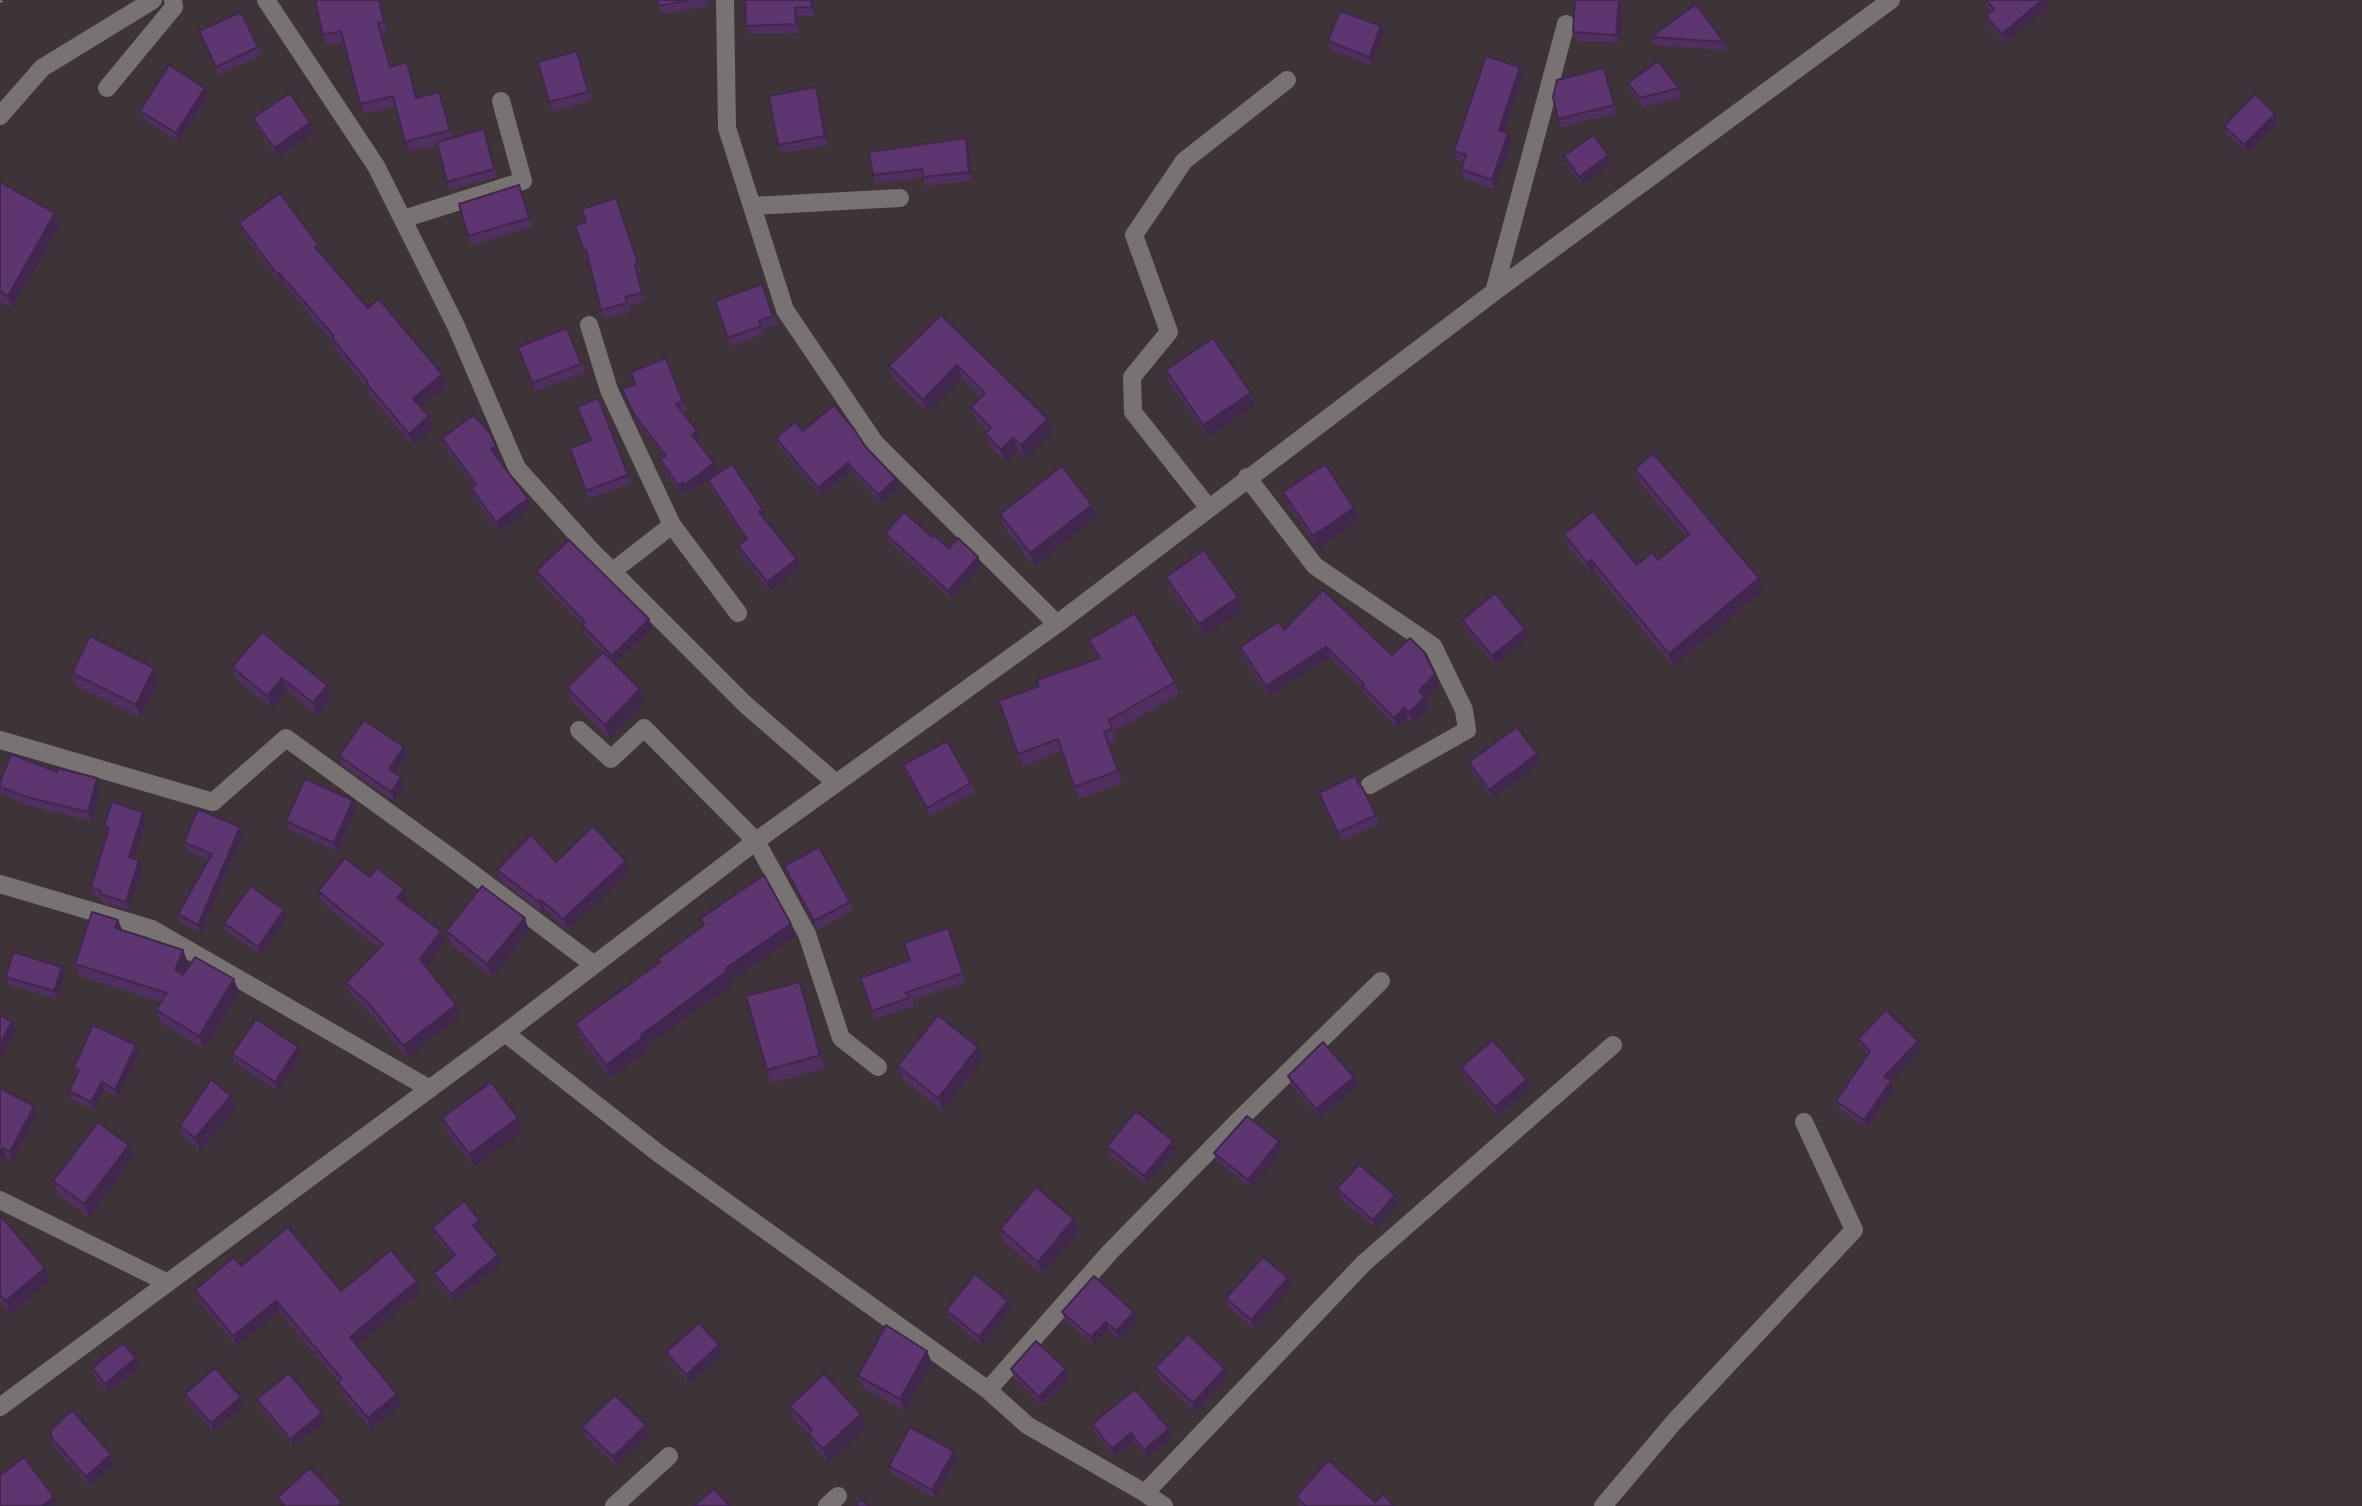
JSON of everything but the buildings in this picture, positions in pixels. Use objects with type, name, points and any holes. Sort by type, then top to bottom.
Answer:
[{"type":"street","points":[[3,110],[42,68],[153,0]]},
{"type":"street","points":[[107,88],[174,7],[173,0]]},
{"type":"street","points":[[266,0],[376,166],[456,326],[517,468],[590,549],[746,705],[836,783]]},
{"type":"street","points":[[725,0],[727,128],[785,310],[875,443],[1057,624]]},
{"type":"street","points":[[0,1407],[505,1033],[756,841],[1057,624],[1247,477],[1883,2]]},
{"type":"street","points":[[1494,292],[1566,24]]},
{"type":"street","points":[[1208,507],[1133,412],[1132,377],[1169,332],[1134,235],[1184,160],[1287,80]]},
{"type":"street","points":[[403,219],[523,181],[501,101]]},
{"type":"street","points":[[752,206],[900,198]]},
{"type":"street","points":[[589,325],[609,390],[672,525],[738,613]]},
{"type":"street","points":[[1247,477],[1315,566],[1433,646],[1464,710],[1467,730],[1370,785]]},
{"type":"street","points":[[613,571],[672,525]]},
{"type":"street","points":[[579,730],[611,759],[645,728],[756,841],[807,934],[841,1038],[878,1067]]},
{"type":"street","points":[[0,740],[213,802],[286,738],[593,964]]},
{"type":"street","points":[[0,884],[152,929],[429,1089]]},
{"type":"street","points":[[988,1390],[1110,1252],[1237,1122],[1381,981]]},
{"type":"street","points":[[505,1033],[658,1153],[988,1390],[1027,1425],[1164,1506]]},
{"type":"street","points":[[1145,1493],[1364,1263],[1613,1045]]},
{"type":"street","points":[[1603,1506],[1674,1422],[1854,1230],[1804,1122]]},
{"type":"street","points":[[0,1200],[168,1283]]},
{"type":"street","points":[[614,1506],[668,1456]]}]
